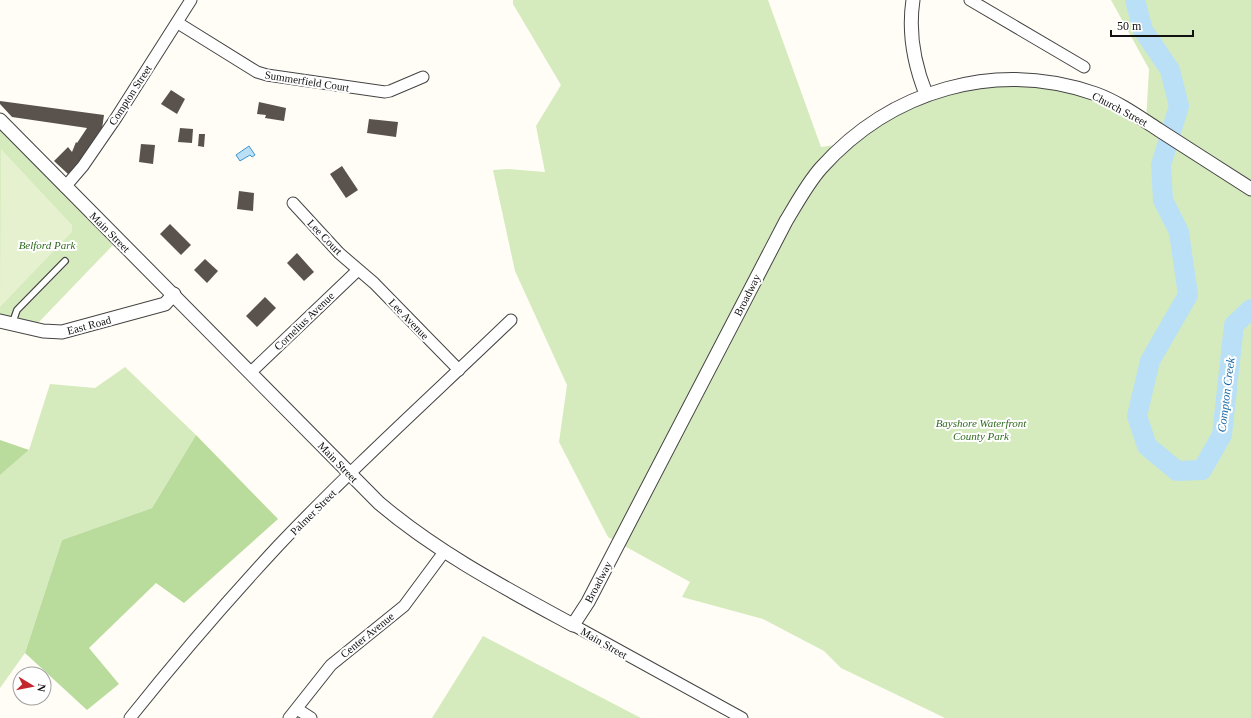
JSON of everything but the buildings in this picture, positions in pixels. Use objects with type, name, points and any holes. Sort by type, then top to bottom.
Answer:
[{"type":"street","name":"Compton Street","points":[[65,187],[83,166],[116,118],[178,23],[191,0]]},
{"type":"street","points":[[913,0],[911,20],[912,46],[916,69],[926,94]]},
{"type":"street","points":[[970,0],[1084,67]]},
{"type":"street","name":"Summerfield Court","points":[[178,23],[257,72],[267,75],[385,92],[423,77]]},
{"type":"street","name":"Church Street","points":[[926,94],[965,84],[1000,80],[1049,82],[1097,94],[1131,112],[1251,189]]},
{"type":"street","name":"Broadway","points":[[573,625],[588,602],[782,228],[802,194],[820,170],[855,135],[893,110],[926,94]]},
{"type":"street","name":"Main Street","points":[[0,120],[65,187],[174,294],[350,474],[402,522],[444,552],[742,718]]},
{"type":"street","name":"Lee Court","points":[[293,203],[358,270]]},
{"type":"street","name":"Lee Avenue","points":[[358,270],[379,288],[459,370]]},
{"type":"street","name":"Cornelius Avenue","points":[[251,372],[358,270]]},
{"type":"street","name":"East Road","points":[[6,323],[43,331],[62,332],[165,304],[174,294]]},
{"type":"street","name":"Palmer Street","points":[[130,718],[230,598],[350,474],[511,320]]},
{"type":"street","name":"Center Avenue","points":[[289,718],[331,665],[404,606],[444,552]]},
{"type":"street","points":[[297,709],[311,718]]},
{"type":"lane","points":[[6,323],[65,261]]},
{"type":"green space","name":"Bayshore Waterfront County Park","points":[[513,0],[768,0],[821,147],[849,143],[871,123],[965,84],[1049,82],[1131,112],[1146,122],[1149,69],[1111,0],[1251,0],[1251,718],[945,718],[841,668],[824,651],[763,619],[682,597],[690,582],[608,537],[559,442],[567,385],[515,271],[493,170],[507,169],[545,172],[536,126],[561,85],[513,4]]},
{"type":"green space","name":"Belford Park","points":[[0,129],[113,245],[37,324],[0,314]]},
{"type":"green space","points":[[1,149],[72,225],[72,232],[0,307]]},
{"type":"green space","points":[[125,367],[196,435],[152,508],[62,540],[25,653],[16,666],[12,666],[12,671],[0,688],[0,475],[29,450],[50,384],[95,388]]},
{"type":"green space","points":[[196,435],[278,519],[184,603],[156,583],[89,648],[119,684],[87,710],[52,678],[52,666],[39,666],[25,653],[62,540],[152,508]]},
{"type":"green space","points":[[0,440],[29,450],[0,475]]},
{"type":"green space","points":[[483,636],[641,718],[432,718]]},
{"type":"water","points":[[249,146],[255,155],[252,157],[250,155],[240,161],[236,155]]},
{"type":"waterway","name":"Compton Creek","points":[[1135,0],[1143,30],[1170,70],[1179,106],[1161,165],[1163,200],[1179,232],[1188,295],[1150,361],[1137,416],[1147,446],[1177,471],[1202,470],[1222,435],[1234,325],[1251,309]]}]
